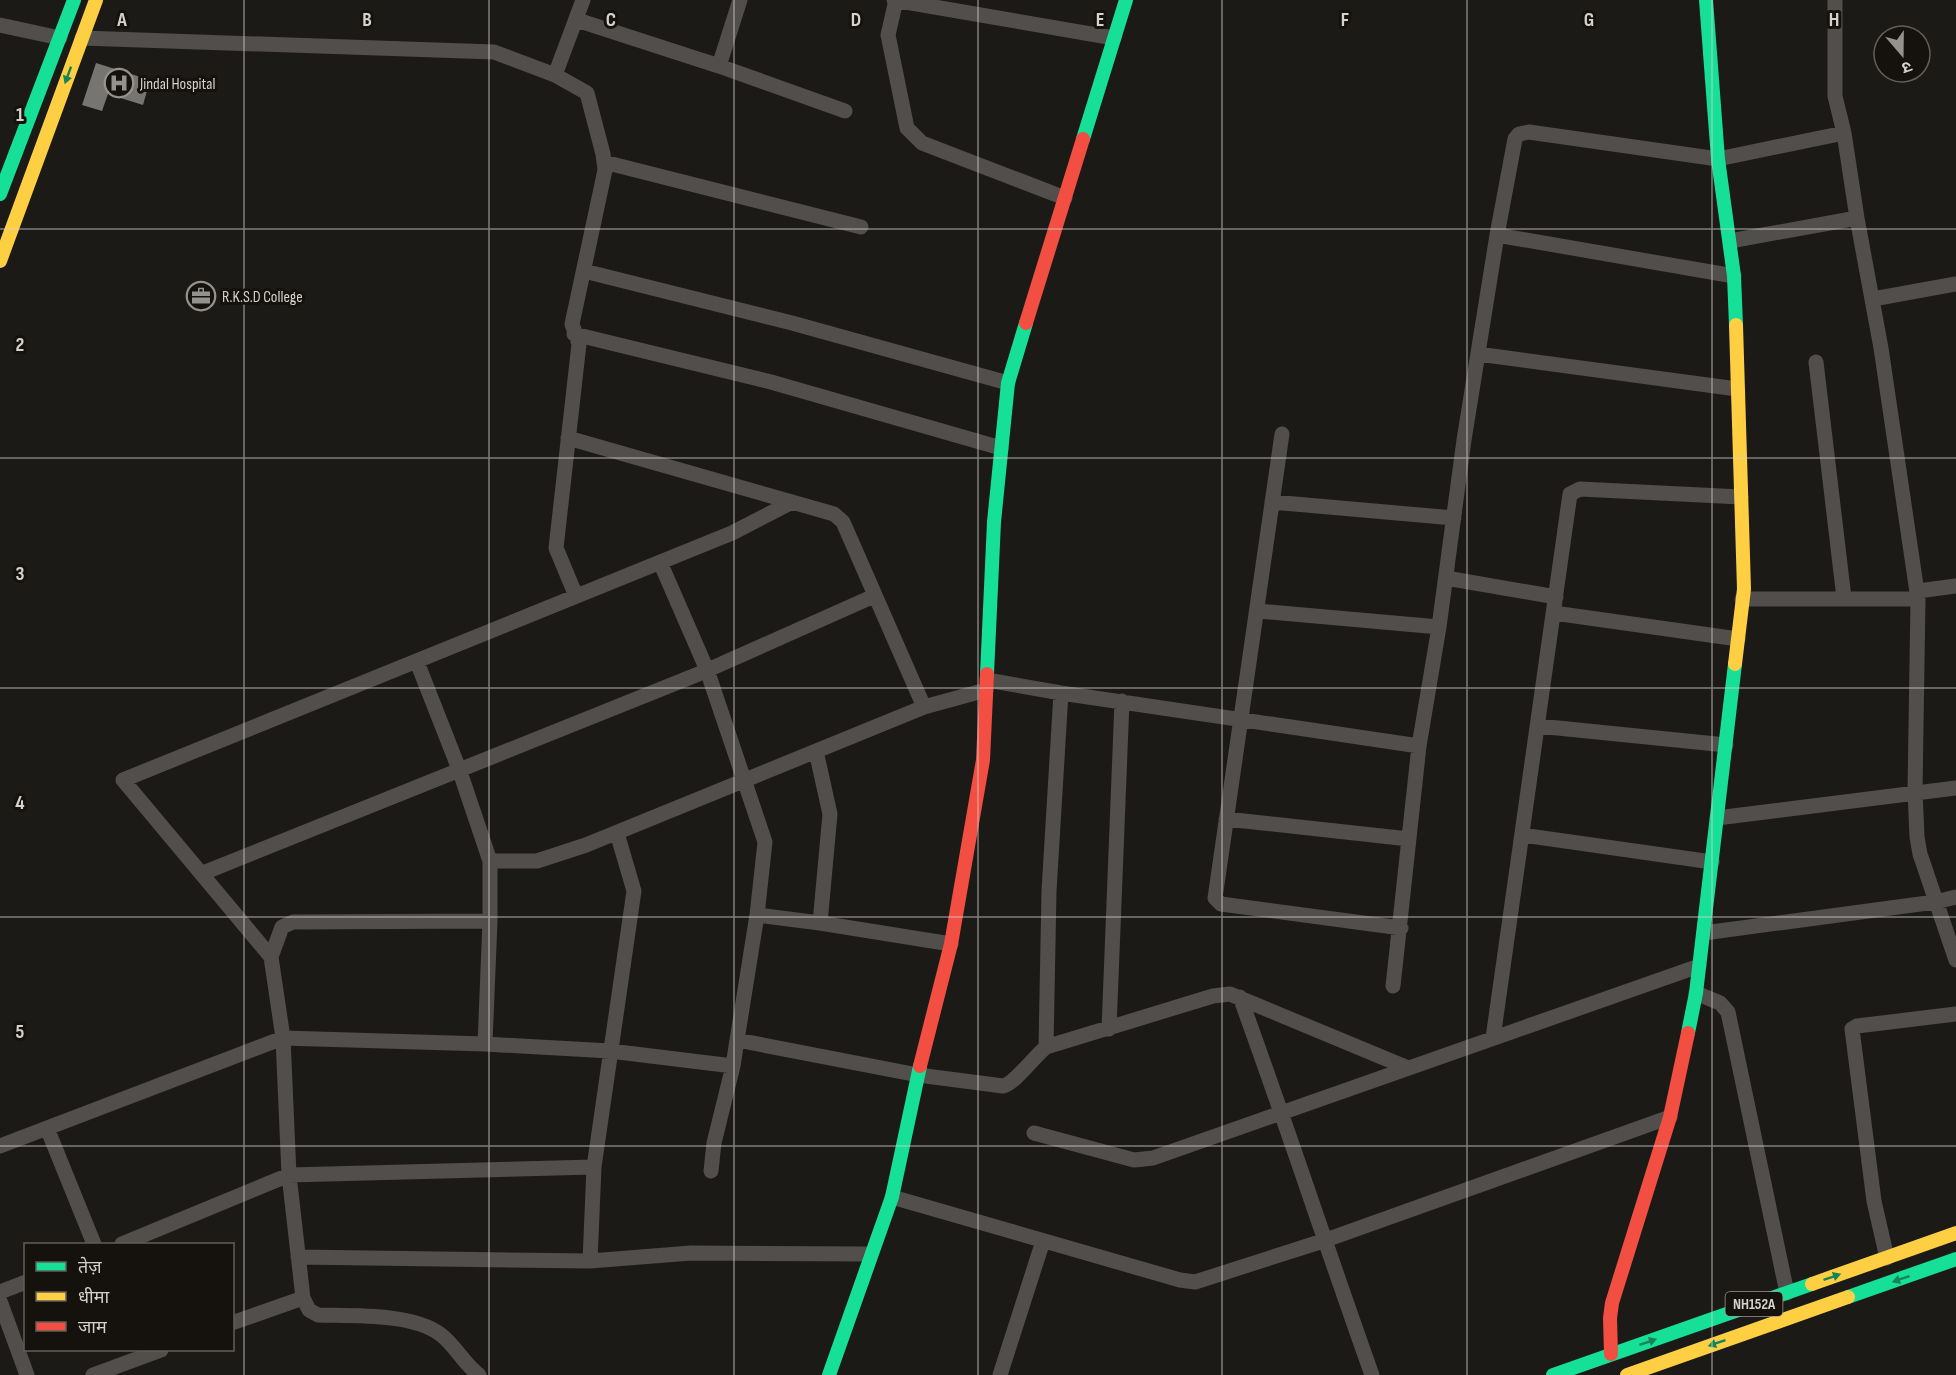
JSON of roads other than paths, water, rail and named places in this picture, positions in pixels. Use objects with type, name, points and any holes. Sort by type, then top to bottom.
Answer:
[{"type":"main road","points":[[0,196],[74,0]]},
{"type":"main road","points":[[0,261],[96,0]]},
{"type":"main road","points":[[829,1375],[892,1197],[918,1075],[951,944],[983,760],[994,522],[1008,383],[1126,0]]},
{"type":"main road","points":[[1611,1354],[1612,1303],[1670,1117],[1696,993],[1742,599],[1734,276],[1718,159],[1706,0]]},
{"type":"main road","name":"NH152A","points":[[1553,1375],[1956,1233]]},
{"type":"main road","name":"NH152A","points":[[1627,1375],[1956,1259]]},
{"type":"street","points":[[555,75],[583,0]]},
{"type":"street","points":[[719,66],[740,0]]},
{"type":"street","points":[[1065,198],[922,143],[912,135],[908,128],[888,35],[895,0],[1114,38]]},
{"type":"street","points":[[1835,0],[1835,96],[1844,133],[1857,218],[1873,299],[1918,595],[1915,791],[1918,845],[1956,960]]},
{"type":"street","points":[[577,20],[719,66],[844,111]]},
{"type":"street","points":[[0,26],[60,38]]},
{"type":"street","points":[[82,38],[494,52],[555,75],[589,96],[605,170],[572,324],[579,344],[556,548],[576,596]]},
{"type":"street","points":[[1393,986],[1419,746],[1439,627],[1478,354],[1515,139],[1522,132],[1718,159],[1844,133]]},
{"type":"street","points":[[604,162],[861,227]]},
{"type":"street","points":[[0,196],[21,205]]},
{"type":"street","points":[[1730,241],[1857,218]]},
{"type":"street","points":[[1497,235],[1734,276]]},
{"type":"street","points":[[584,271],[792,323],[1008,383]]},
{"type":"street","points":[[1873,299],[1956,284]]},
{"type":"street","points":[[574,334],[771,382],[1001,448]]},
{"type":"street","points":[[1478,354],[1737,389]]},
{"type":"street","points":[[1816,362],[1844,598]]},
{"type":"street","points":[[1282,434],[1258,611],[1214,895],[1217,902],[1221,904],[1401,928]]},
{"type":"street","points":[[568,438],[834,514],[843,522],[924,707]]},
{"type":"street","points":[[1493,1038],[1570,494],[1575,489],[1741,497]]},
{"type":"street","points":[[1272,501],[1454,518]]},
{"type":"street","points":[[271,957],[123,780],[732,533],[792,502]]},
{"type":"street","points":[[660,562],[706,670],[765,842],[757,915],[738,1041],[714,1143],[711,1171]]},
{"type":"street","points":[[1446,578],[1556,597]]},
{"type":"street","points":[[1742,599],[1918,595],[1956,586]]},
{"type":"street","points":[[203,873],[706,670],[874,596]]},
{"type":"street","points":[[1258,611],[1439,627]]},
{"type":"street","points":[[1554,613],[1738,639]]},
{"type":"street","points":[[417,662],[459,769],[490,861],[485,1044]]},
{"type":"street","points":[[490,861],[537,861],[617,833],[924,707],[986,685],[1122,701],[1419,746]]},
{"type":"street","points":[[1046,1047],[1049,891],[1061,693]]},
{"type":"street","points":[[1109,1029],[1122,701]]},
{"type":"street","points":[[1538,726],[1726,745]]},
{"type":"street","points":[[816,751],[830,814],[820,923]]},
{"type":"street","points":[[1717,818],[1915,791],[1956,788]]},
{"type":"street","points":[[1226,819],[1409,840]]},
{"type":"street","points":[[590,1261],[594,1167],[634,891],[617,833]]},
{"type":"street","points":[[1522,835],[1712,861]]},
{"type":"street","points":[[1704,933],[1935,902],[1956,897]]},
{"type":"street","points":[[757,915],[951,944]]},
{"type":"street","points":[[478,1375],[463,1369],[440,1334],[411,1321],[383,1317],[318,1315],[309,1310],[303,1298],[290,1175],[283,1038],[271,957],[282,927],[293,922],[490,921]]},
{"type":"street","points":[[1034,1133],[1143,1161],[1699,966]]},
{"type":"street","points":[[1696,993],[1720,1003],[1728,1012],[1787,1293]]},
{"type":"street","points":[[738,1041],[918,1075],[997,1086],[1008,1085],[1046,1047],[1213,996],[1230,994],[1408,1068]]},
{"type":"street","points":[[1240,997],[1282,1113],[1323,1241],[1372,1375]]},
{"type":"street","points":[[1887,1258],[1873,1191],[1852,1029],[1857,1026],[1956,1014]]},
{"type":"street","points":[[0,1146],[283,1038],[485,1044],[610,1052],[733,1066]]},
{"type":"street","points":[[892,1197],[1180,1280],[1195,1282],[1323,1241],[1670,1117]]},
{"type":"street","points":[[47,1128],[93,1243]]},
{"type":"street","points":[[127,1243],[290,1175],[594,1167]]},
{"type":"street","points":[[1000,1375],[1043,1241]]},
{"type":"street","points":[[298,1257],[590,1261],[691,1253],[871,1254]]},
{"type":"street","points":[[0,1292],[24,1283]]},
{"type":"street","points":[[234,1322],[303,1298]]},
{"type":"street","points":[[0,1301],[27,1375]]},
{"type":"street","points":[[93,1375],[135,1354],[154,1351]]},
{"type":"place","name":"Jindal Hospital","points":[[119,83]]},
{"type":"place","name":"R.K.S.D College","points":[[201,296]]}]
